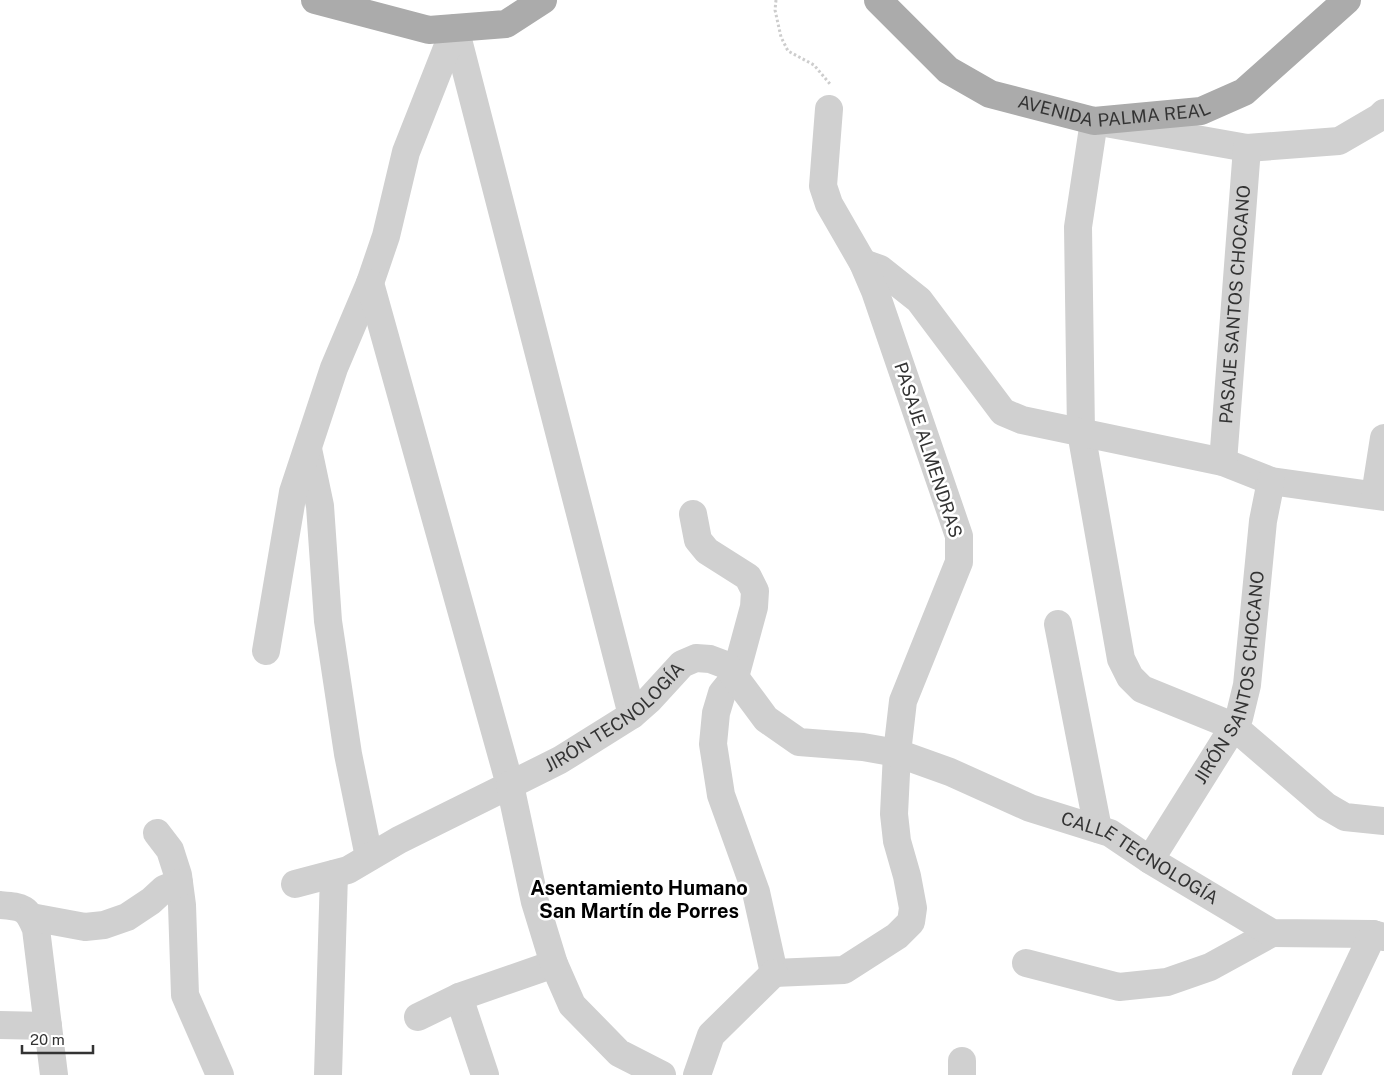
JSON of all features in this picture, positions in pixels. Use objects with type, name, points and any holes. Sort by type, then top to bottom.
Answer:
[{"type":"main road","points":[[315,0],[369,16],[429,30],[506,24],[543,0]]},
{"type":"main road","name":"AVENIDA PALMA REAL","points":[[878,0],[948,70],[990,94],[1094,121],[1202,110],[1244,92],[1347,0]]},
{"type":"street","points":[[347,0],[369,16]]},
{"type":"street","points":[[266,651],[294,492],[334,368],[370,283],[386,236],[406,152],[455,28]]},
{"type":"street","points":[[455,28],[632,715]]},
{"type":"street","name":"PASAJE ALMENDRAS","points":[[829,110],[823,186],[829,204],[863,263],[875,291],[959,536],[959,562],[903,701],[898,752]]},
{"type":"street","points":[[1383,123],[1339,141],[1247,148],[1094,121],[1078,227],[1081,432],[1121,658],[1130,677],[1142,689],[1233,726],[1326,806],[1345,817],[1384,821]]},
{"type":"street","name":"PASAJE SANTOS CHOCANO","points":[[1223,462],[1247,148]]},
{"type":"street","points":[[863,263],[880,269],[919,300],[1004,412],[1022,420],[1223,462],[1271,481],[1379,496],[1384,438]]},
{"type":"street","points":[[370,283],[510,785],[535,902],[554,964],[572,1005],[619,1053],[662,1075]]},
{"type":"street","points":[[308,448],[320,506],[328,620],[345,735],[369,857]]},
{"type":"street","name":"JIRÓN SANTOS CHOCANO","points":[[1150,860],[1239,718],[1247,685],[1263,521],[1271,481]]},
{"type":"street","points":[[693,514],[698,540],[707,551],[748,577],[755,591],[754,607],[735,677],[722,693],[716,713],[713,744],[721,795],[756,892],[774,973]]},
{"type":"street","points":[[1058,624],[1098,830]]},
{"type":"street","name":"JIRÓN TECNOLOGÍA","points":[[296,884],[348,870],[399,840],[560,760],[632,715],[649,700],[682,664],[696,658],[726,665],[766,719],[799,742],[898,752]]},
{"type":"street","points":[[697,1075],[711,1035],[774,973],[844,970],[896,936],[911,922],[913,908],[907,876],[897,841],[894,814],[898,752]]},
{"type":"street","name":"CALLE TECNOLOGÍA","points":[[898,752],[950,772],[1030,808],[1110,833],[1150,860],[1272,933]]},
{"type":"street","points":[[157,833],[170,850],[179,883],[182,905],[185,995],[220,1075]]},
{"type":"street","points":[[328,1075],[334,874]]},
{"type":"street","points":[[31,917],[85,926],[104,925],[127,917],[151,901],[164,889],[179,883]]},
{"type":"street","points":[[0,905],[18,906],[30,913],[36,929],[54,1075]]},
{"type":"street","points":[[1026,963],[1119,987],[1167,982],[1210,967],[1272,933],[1379,936],[1306,1075]]},
{"type":"street","points":[[418,1017],[459,998],[554,964]]},
{"type":"street","points":[[459,998],[485,1075]]},
{"type":"street","points":[[0,1025],[48,1026]]},
{"type":"street","points":[[199,1075],[202,1031]]},
{"type":"path","points":[[776,0],[780,37],[788,51],[814,65],[831,85],[829,110]]},
{"type":"district","name":"Asentamiento Humano San Martín de Porres","points":[[639,900]]}]
